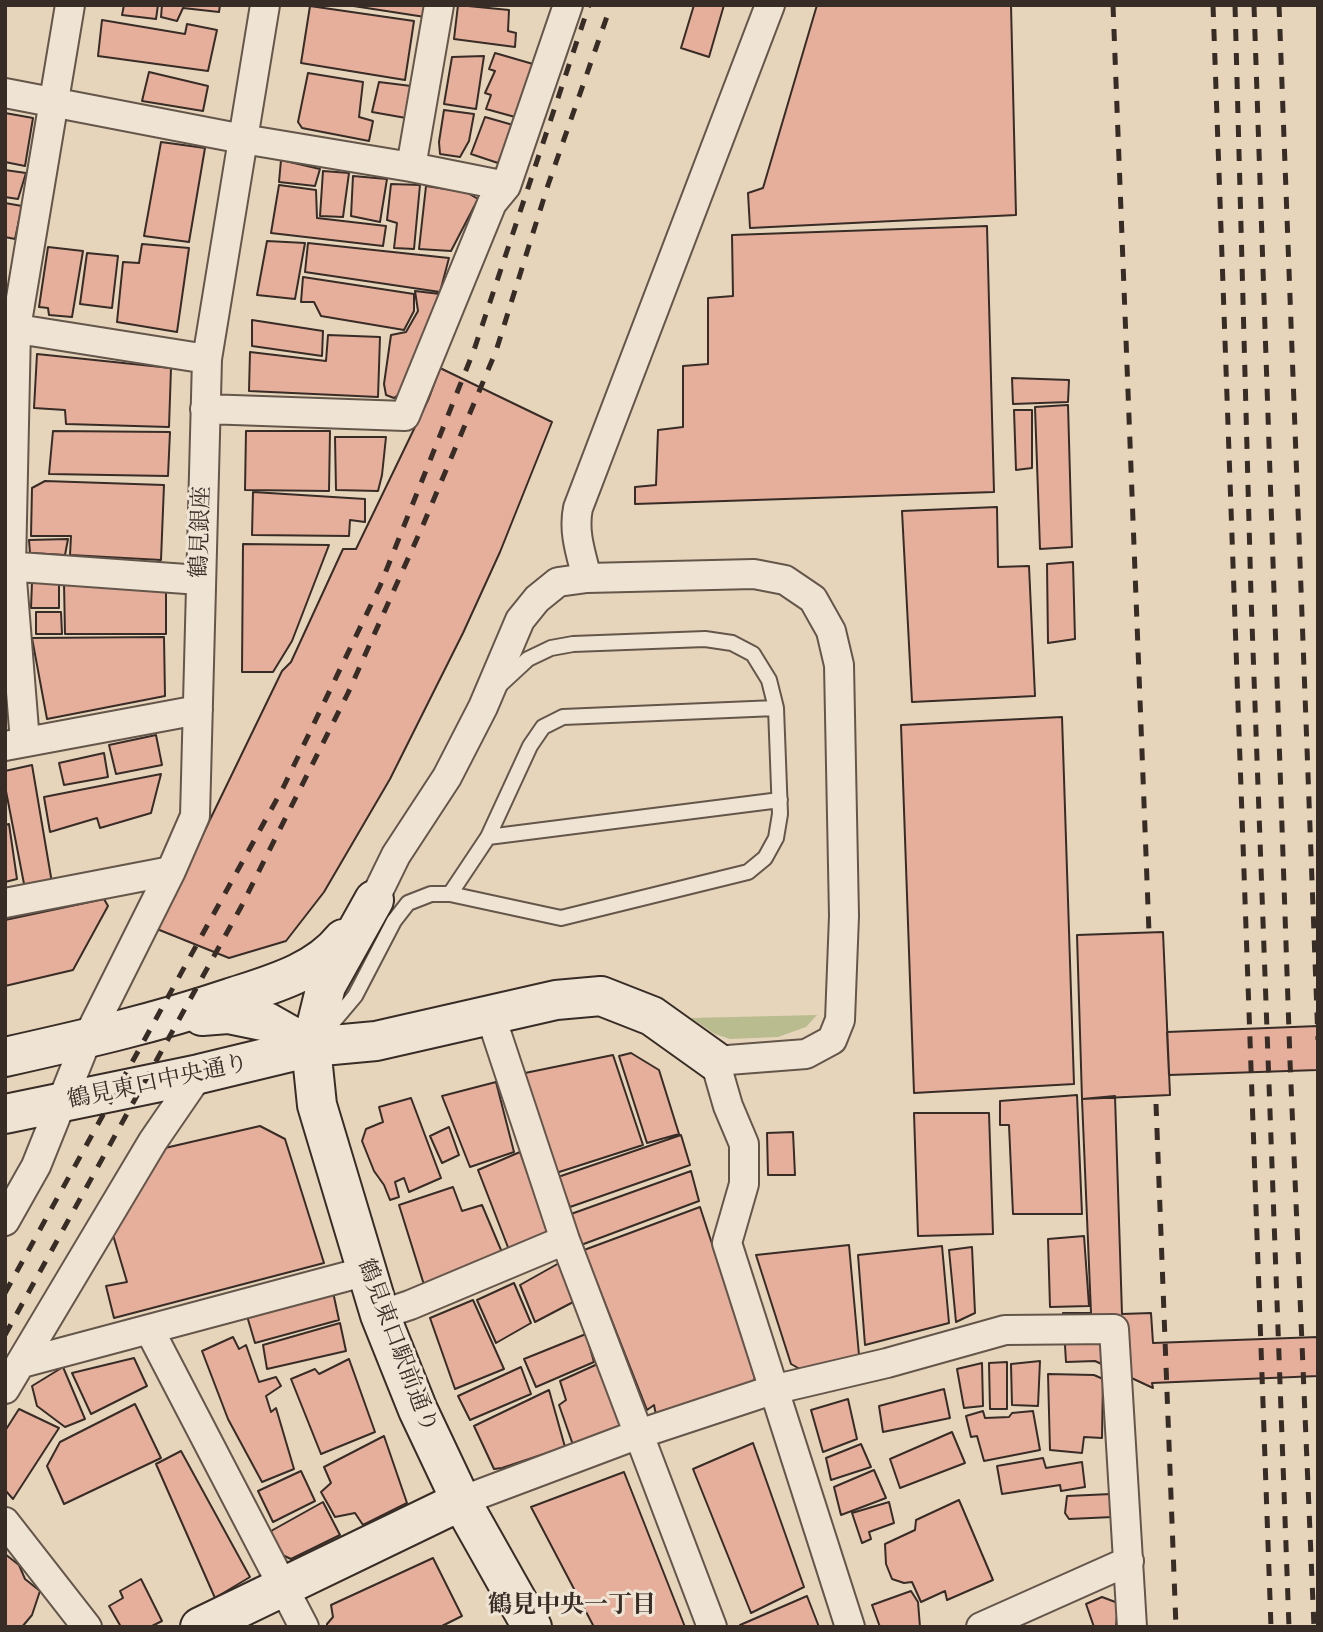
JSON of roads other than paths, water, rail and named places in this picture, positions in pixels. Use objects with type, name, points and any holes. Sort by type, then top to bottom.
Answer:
[{"type":"street","points":[[69,5],[11,328],[8,566],[15,744],[198,710]]},
{"type":"street","name":"鶴見銀座","points":[[5,1221],[36,1166],[87,1038],[171,871],[195,816],[207,359],[265,5]]},
{"type":"street","points":[[411,167],[439,5]]},
{"type":"street","points":[[205,409],[405,416],[492,203],[506,186],[568,5]]},
{"type":"street","points":[[587,578],[577,538],[578,508],[770,5]]},
{"type":"street","points":[[5,93],[506,186]]},
{"type":"street","points":[[11,328],[207,359]]},
{"type":"street","points":[[8,566],[200,580]]},
{"type":"street","points":[[5,1056],[170,1018],[278,982],[334,950],[374,900],[396,855],[447,777],[483,707],[520,620],[537,599],[558,582],[587,578],[754,574],[785,580],[813,599],[831,631],[839,665],[844,916],[840,1020],[832,1040],[806,1054],[715,1061],[728,1106],[744,1144],[744,1184],[727,1243],[850,1627]]},
{"type":"street","points":[[5,903],[171,871]]},
{"type":"street","name":"鶴見東口駅前通り","points":[[374,900],[326,986],[311,1047],[317,1105],[380,1315],[418,1410],[461,1501],[533,1627]]},
{"type":"street","name":"鶴見東口中央通り","points":[[5,1114],[199,1074],[311,1047],[376,1041],[491,1017],[556,1000],[600,996],[652,1016],[715,1061]]},
{"type":"street","points":[[170,1018],[228,1014],[267,1022],[311,1047]]},
{"type":"street","points":[[491,1017],[565,1240],[712,1627]]},
{"type":"street","points":[[5,1389],[153,1141],[199,1074]]},
{"type":"street","points":[[380,1315],[565,1240]]},
{"type":"street","points":[[22,1363],[367,1271]]},
{"type":"street","points":[[149,1329],[304,1627]]},
{"type":"street","points":[[200,1627],[461,1501],[639,1434],[772,1390],[887,1363],[1005,1330],[1114,1329],[1132,1627]]},
{"type":"street","points":[[5,1522],[87,1627]]},
{"type":"street","points":[[981,1627],[1129,1561]]},
{"type":"lane","points":[[311,1047],[355,996],[394,921],[408,903],[431,894],[450,894],[561,918],[748,872],[765,858],[776,838],[780,800],[776,708],[769,680],[753,654],[732,643],[705,639],[573,644],[551,648],[528,659],[507,676],[483,707]]},
{"type":"lane","points":[[450,894],[488,837],[530,746],[543,727],[563,717],[776,708]]},
{"type":"lane","points":[[488,837],[780,800]]},
{"type":"railway","points":[[5,1293],[283,788],[380,586],[474,350],[589,5]]},
{"type":"railway","points":[[5,1335],[241,907],[348,693],[423,525],[496,351],[548,185],[611,5]]},
{"type":"railway","points":[[1113,5],[1149,932]]},
{"type":"railway","points":[[1213,5],[1271,1627]]},
{"type":"railway","points":[[1235,5],[1251,596],[1289,1627]]},
{"type":"railway","points":[[1254,5],[1290,1061],[1314,1627]]},
{"type":"railway","points":[[1279,5],[1318,1040]]},
{"type":"railway","points":[[1156,1104],[1176,1627]]},
{"type":"district","name":"鶴見中央一丁目","points":[[572,1605]]}]
